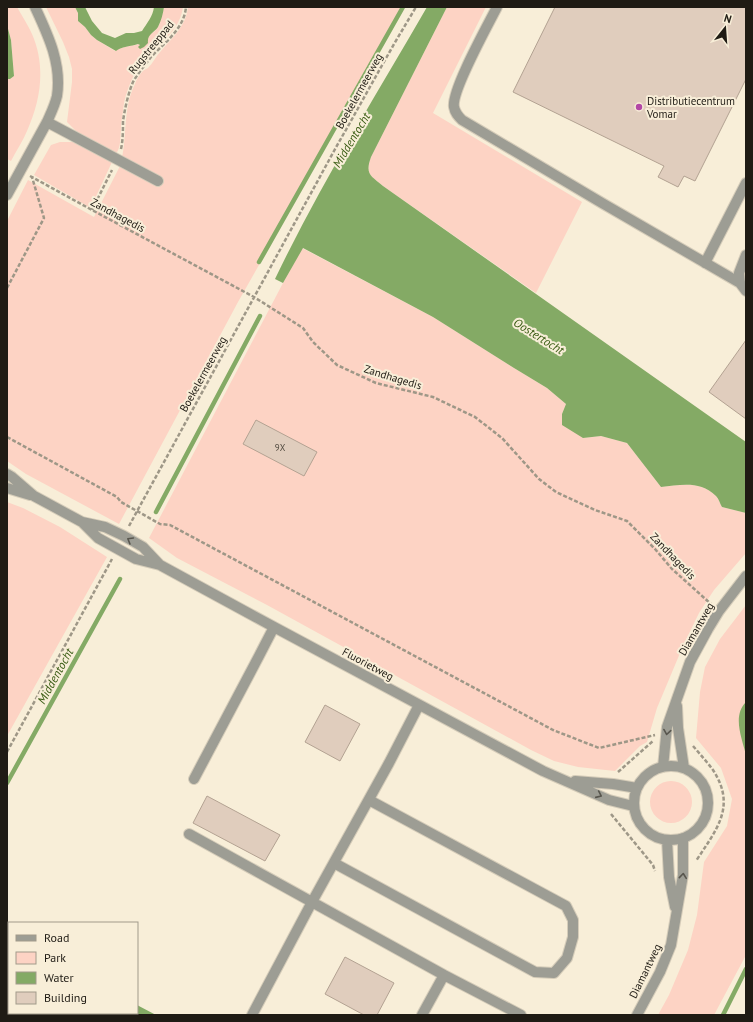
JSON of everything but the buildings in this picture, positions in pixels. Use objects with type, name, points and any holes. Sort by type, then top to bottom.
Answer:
[{"type":"street","points":[[7,195],[47,122],[57,97],[58,73],[56,63],[50,41],[35,7]]},
{"type":"street","points":[[497,7],[458,88],[454,100],[456,114],[462,120],[740,283],[746,291]]},
{"type":"street","points":[[47,122],[158,181]]},
{"type":"street","points":[[705,263],[746,183]]},
{"type":"street","points":[[740,283],[739,273],[746,255]]},
{"type":"street","name":"Fluorietweg","points":[[7,474],[34,496]]},
{"type":"street","name":"Fluorietweg","points":[[7,488],[34,496],[82,522],[105,527],[124,536],[143,547],[160,564],[274,627],[543,771],[609,800],[634,806]]},
{"type":"street","name":"Fluorietweg","points":[[82,522],[98,538],[136,559],[160,564]]},
{"type":"street","name":"Diamantweg","points":[[663,767],[667,727],[688,668],[719,611],[746,576]]},
{"type":"street","points":[[194,779],[274,627]]},
{"type":"street","name":"Diamantweg","points":[[677,700],[678,728],[684,768]]},
{"type":"street","points":[[252,1015],[419,705]]},
{"type":"street","points":[[674,766],[684,768],[694,774],[701,782],[706,792],[708,804],[706,815],[701,825],[693,833],[683,838],[666,840],[658,838],[644,829],[639,822],[635,814],[634,796],[637,788],[645,776],[650,772],[663,767],[674,766]]},
{"type":"street","name":"Fluorietweg","points":[[566,781],[613,784],[637,788]]},
{"type":"street","points":[[334,863],[536,972],[554,973],[567,958],[573,937],[573,920],[566,906],[369,800]]},
{"type":"street","points":[[189,834],[444,975],[521,1015]]},
{"type":"street","name":"Diamantweg","points":[[637,1015],[660,972],[671,945],[683,875],[683,838]]},
{"type":"street","name":"Diamantweg","points":[[666,840],[669,877],[676,913]]},
{"type":"street","points":[[422,1015],[444,975]]},
{"type":"path","name":"Rugstreeppad","points":[[92,210],[121,152],[125,112],[129,92],[133,82],[138,73],[176,32],[183,18],[186,7]]},
{"type":"path","name":"Boekelermeerweg","points":[[124,536],[254,297],[416,7]]},
{"type":"path","name":"Zandhagedis","points":[[20,170],[254,297],[303,328],[313,342],[337,365],[376,383],[433,397],[475,417],[502,438],[539,479],[556,492],[595,510],[627,521],[655,549],[672,569],[719,611]]},
{"type":"path","points":[[7,288],[44,218],[32,176]]},
{"type":"path","points":[[7,437],[117,497],[121,502],[160,524],[170,525],[553,730],[599,748],[655,735]]},
{"type":"path","points":[[7,752],[117,548]]},
{"type":"path","points":[[615,776],[654,740]]},
{"type":"path","points":[[690,742],[713,771],[724,796],[721,820],[714,834],[693,865]]},
{"type":"path","points":[[607,809],[654,865]]},
{"type":"green space","points":[[7,7],[17,7],[29,27],[39,58],[40,71],[40,83],[36,107],[24,138],[11,161],[7,159],[7,79],[14,76],[11,40],[7,25]]},
{"type":"green space","points":[[46,7],[75,7],[78,13],[78,21],[97,40],[115,51],[120,48],[140,45],[147,40],[149,35],[155,31],[159,25],[164,7],[183,7],[176,27],[147,57],[135,73],[124,101],[120,142],[116,154],[78,133],[67,122],[72,82],[72,69],[63,42]]},
{"type":"green space","points":[[188,7],[405,7],[238,302],[119,524],[26,474],[7,461],[7,221],[28,180],[94,217],[120,166],[124,146],[128,104],[136,81],[182,26]]},
{"type":"green space","points":[[447,7],[486,7],[433,113],[582,202],[536,293],[383,186],[370,174],[369,171],[371,157]]},
{"type":"green space","points":[[60,142],[74,142],[112,162],[92,205],[89,207],[34,175],[51,145]]},
{"type":"green space","points":[[302,248],[433,317],[547,388],[566,404],[562,414],[583,438],[601,436],[627,443],[661,487],[675,485],[697,486],[710,491],[716,496],[722,507],[746,513],[746,553],[714,590],[699,613],[683,646],[657,708],[647,742],[640,746],[615,771],[578,767],[554,761],[531,750],[267,605],[177,558],[149,538]]},
{"type":"green space","points":[[7,502],[23,508],[60,527],[107,557],[7,736]]},
{"type":"green space","points":[[746,605],[746,702],[740,714],[739,721],[746,755],[746,955],[714,1015],[658,1015],[669,995],[688,950],[697,915],[704,862],[727,826],[732,799],[721,768],[696,738],[700,692],[705,667],[720,639]]},
{"type":"green space","points":[[667,781],[675,781],[683,784],[689,790],[692,802],[689,814],[683,820],[675,823],[667,823],[659,820],[653,814],[650,806],[650,798],[653,790],[659,784]]},
{"type":"water","points":[[75,7],[85,7],[92,21],[102,33],[115,38],[126,33],[142,31],[151,16],[154,7],[164,7],[158,27],[150,36],[148,43],[144,47],[140,49],[138,47],[140,45],[138,44],[116,51],[91,35],[78,21],[78,13]]},
{"type":"water","name":"Oostertocht","points":[[427,7],[447,7],[371,157],[369,163],[370,174],[383,186],[746,442],[746,513],[722,507],[716,496],[710,491],[697,486],[675,485],[661,487],[627,443],[601,436],[583,438],[562,425],[562,414],[566,404],[547,388],[433,317],[303,248],[283,283],[275,279],[329,175]]},
{"type":"water","points":[[7,25],[11,40],[14,76],[10,79],[7,79]]},
{"type":"water","points":[[746,702],[746,755],[739,727],[739,720],[742,708]]},
{"type":"water","points":[[138,1006],[156,1015],[104,1015],[138,1014]]},
{"type":"waterway","name":"Middentocht","points":[[259,262],[403,7]]},
{"type":"waterway","name":"Middentocht","points":[[156,512],[260,316]]},
{"type":"waterway","name":"Middentocht","points":[[7,783],[120,579]]},
{"type":"waterway","points":[[723,1015],[746,969]]},
{"type":"place","name":"Distributiecentrum Vomar","points":[[639,107]]}]
